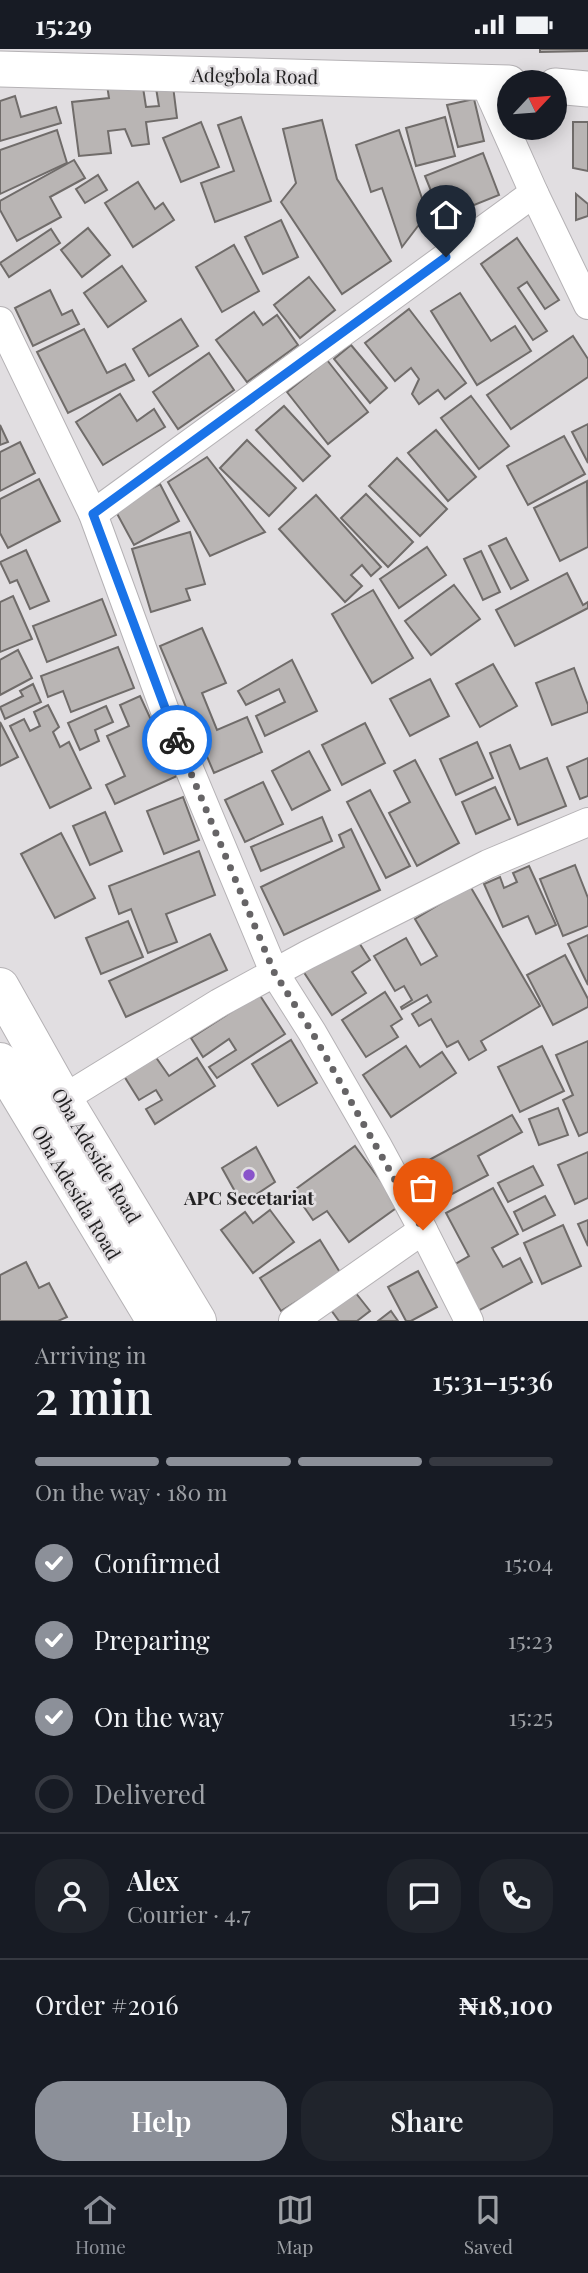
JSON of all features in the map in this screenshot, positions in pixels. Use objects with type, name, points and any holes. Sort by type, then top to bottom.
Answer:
[{"type":"main road","name":"Oba Adeside Road","points":[[0,987],[63,1099],[197,1321]]},
{"type":"main road","name":"Oba Adesida Road","points":[[0,1062],[156,1321]]},
{"type":"street","name":"Adegbola Road","points":[[0,69],[496,82]]},
{"type":"street","points":[[496,82],[534,194],[588,305]]},
{"type":"street","points":[[567,87],[588,89]]},
{"type":"street","points":[[93,514],[534,194]]},
{"type":"street","points":[[0,321],[93,514],[164,711],[274,972],[312,1032],[423,1230],[469,1321]]},
{"type":"street","points":[[63,1099],[274,972],[488,864],[588,822]]},
{"type":"street","points":[[293,1321],[423,1230]]},
{"type":"building","points":[[540,49],[588,49],[588,51],[540,52]]},
{"type":"building","points":[[142,81],[146,107],[159,106],[156,88],[173,86],[177,118],[146,122],[149,144],[132,146],[125,129],[108,131],[111,153],[79,156],[72,102],[109,98],[107,85]]},
{"type":"building","points":[[15,96],[21,117],[56,107],[61,123],[0,141],[0,101]]},
{"type":"building","points":[[474,99],[484,141],[458,147],[447,105]]},
{"type":"building","points":[[241,117],[271,201],[215,222],[201,183],[234,171],[218,125]]},
{"type":"building","points":[[445,117],[455,156],[416,166],[406,128]]},
{"type":"building","points":[[322,120],[337,179],[391,261],[342,294],[281,202],[296,183],[283,129]]},
{"type":"building","points":[[201,122],[219,167],[181,182],[163,138]]},
{"type":"building","points":[[573,122],[588,122],[588,171],[573,168]]},
{"type":"building","points":[[57,130],[67,163],[0,194],[0,150]]},
{"type":"building","points":[[399,130],[430,222],[418,226],[402,247],[382,188],[371,192],[356,145]]},
{"type":"building","points":[[483,153],[499,195],[442,218],[425,176]]},
{"type":"building","points":[[74,160],[85,178],[50,197],[61,217],[17,241],[0,210],[0,201]]},
{"type":"building","points":[[98,175],[107,190],[85,203],[76,189]]},
{"type":"building","points":[[138,182],[155,209],[163,203],[174,220],[133,247],[105,203]]},
{"type":"building","points":[[576,194],[588,204],[588,216],[576,220]]},
{"type":"building","points":[[281,220],[298,257],[263,274],[245,237]]},
{"type":"building","points":[[88,228],[110,255],[82,277],[61,250]]},
{"type":"building","points":[[51,229],[60,243],[9,277],[0,263]]},
{"type":"building","points":[[517,238],[559,300],[545,309],[527,282],[518,288],[547,331],[533,340],[481,264]]},
{"type":"building","points":[[234,245],[259,291],[222,312],[196,267]]},
{"type":"building","points":[[122,266],[146,301],[108,327],[84,293]]},
{"type":"building","points":[[309,277],[335,310],[300,338],[274,305]]},
{"type":"building","points":[[50,290],[62,315],[72,310],[79,324],[33,346],[15,308]]},
{"type":"building","points":[[460,293],[491,341],[515,326],[531,351],[477,385],[431,311]]},
{"type":"building","points":[[409,309],[466,383],[445,399],[438,390],[419,404],[412,394],[419,379],[411,368],[395,381],[365,343]]},
{"type":"building","points":[[254,312],[263,325],[277,315],[298,345],[247,382],[216,340]]},
{"type":"building","points":[[181,319],[198,346],[149,376],[133,349]]},
{"type":"building","points":[[84,329],[107,373],[125,364],[134,380],[68,413],[37,352]]},
{"type":"building","points":[[573,336],[588,359],[588,377],[511,429],[487,395]]},
{"type":"building","points":[[351,345],[387,388],[370,403],[334,359]]},
{"type":"building","points":[[209,353],[234,390],[178,429],[153,392]]},
{"type":"building","points":[[327,360],[368,412],[328,444],[287,392]]},
{"type":"building","points":[[120,394],[137,421],[154,409],[165,427],[103,465],[76,422]]},
{"type":"building","points":[[471,396],[509,446],[479,469],[441,418]]},
{"type":"building","points":[[284,406],[330,456],[303,481],[256,430]]},
{"type":"building","points":[[588,424],[588,463],[572,432]]},
{"type":"building","points":[[0,425],[8,442],[0,445]]},
{"type":"building","points":[[436,430],[476,477],[448,501],[408,453]]},
{"type":"building","points":[[564,436],[585,474],[528,505],[507,466]]},
{"type":"building","points":[[247,440],[296,488],[269,516],[220,468]]},
{"type":"building","points":[[20,442],[35,473],[0,491],[0,452]]},
{"type":"building","points":[[207,457],[265,532],[210,556],[168,482]]},
{"type":"building","points":[[397,458],[447,509],[420,536],[369,486]]},
{"type":"building","points":[[39,479],[60,521],[8,548],[0,533],[0,499]]},
{"type":"building","points":[[587,481],[588,547],[560,561],[534,508]]},
{"type":"building","points":[[160,484],[179,521],[134,545],[114,508]]},
{"type":"building","points":[[366,494],[413,542],[388,567],[341,518]]},
{"type":"building","points":[[316,495],[381,567],[371,576],[362,565],[351,575],[362,586],[345,602],[279,529]]},
{"type":"building","points":[[190,532],[205,584],[186,589],[190,600],[151,612],[132,549]]},
{"type":"building","points":[[506,538],[528,580],[511,589],[489,546]]},
{"type":"building","points":[[427,547],[446,575],[399,608],[380,579]]},
{"type":"building","points":[[26,550],[49,601],[30,609],[17,580],[10,583],[0,562]]},
{"type":"building","points":[[481,551],[500,592],[483,600],[464,559]]},
{"type":"building","points":[[567,573],[583,605],[588,602],[588,608],[515,646],[496,610]]},
{"type":"building","points":[[454,585],[480,619],[431,655],[405,621]]},
{"type":"building","points":[[373,590],[413,658],[372,683],[332,614]]},
{"type":"building","points":[[13,596],[32,639],[0,652],[0,602]]},
{"type":"building","points":[[102,599],[116,635],[47,662],[33,626]]},
{"type":"building","points":[[202,628],[226,683],[202,693],[217,730],[247,717],[262,752],[214,773],[160,646]]},
{"type":"building","points":[[118,647],[134,688],[71,712],[63,691],[48,697],[41,676]]},
{"type":"building","points":[[18,650],[32,678],[0,695],[0,660]]},
{"type":"building","points":[[292,660],[317,711],[265,736],[256,716],[285,702],[279,689],[246,705],[238,691]]},
{"type":"building","points":[[493,664],[517,706],[480,727],[456,684]]},
{"type":"building","points":[[574,668],[588,705],[588,712],[552,725],[536,683]]},
{"type":"building","points":[[430,679],[449,716],[410,736],[390,699]]},
{"type":"building","points":[[33,684],[41,702],[5,719],[0,707],[23,696],[20,691]]},
{"type":"building","points":[[140,696],[177,776],[115,804],[106,785],[125,776],[107,736],[129,726],[120,705]]},
{"type":"building","points":[[48,705],[59,727],[53,732],[60,747],[69,742],[91,788],[50,808],[10,726],[24,719],[30,731],[40,726],[34,712]]},
{"type":"building","points":[[106,706],[113,722],[95,730],[99,741],[80,750],[68,723]]},
{"type":"building","points":[[0,722],[18,757],[0,766]]},
{"type":"building","points":[[365,723],[385,763],[342,785],[322,745]]},
{"type":"building","points":[[477,742],[493,778],[456,795],[440,759]]},
{"type":"building","points":[[510,745],[520,769],[547,758],[566,806],[518,825],[490,753]]},
{"type":"building","points":[[309,751],[330,790],[292,810],[272,771]]},
{"type":"building","points":[[588,758],[588,796],[580,799],[567,767]]},
{"type":"building","points":[[415,760],[459,843],[417,866],[389,813],[410,802],[394,771]]},
{"type":"building","points":[[263,782],[283,824],[245,842],[225,800]]},
{"type":"building","points":[[495,787],[510,819],[476,834],[462,802]]},
{"type":"building","points":[[370,790],[410,866],[386,878],[347,802]]},
{"type":"building","points":[[183,797],[199,840],[164,854],[147,811]]},
{"type":"building","points":[[105,812],[122,851],[90,865],[73,826]]},
{"type":"building","points":[[322,817],[332,841],[261,871],[251,847]]},
{"type":"building","points":[[351,829],[380,890],[284,935],[261,887],[344,847],[339,835]]},
{"type":"building","points":[[61,833],[95,898],[55,918],[21,854]]},
{"type":"building","points":[[199,851],[215,895],[166,914],[177,942],[148,953],[131,909],[119,914],[109,886]]},
{"type":"building","points":[[575,865],[588,898],[588,926],[563,936],[540,879]]},
{"type":"building","points":[[529,866],[556,925],[536,934],[528,916],[503,927],[484,884],[500,877],[504,888],[517,882],[513,873]]},
{"type":"building","points":[[470,886],[540,1006],[481,1041],[486,1050],[469,1060],[458,1041],[447,1047],[431,1019],[419,1026],[412,1014],[431,1002],[427,995],[402,1009],[401,1007],[412,1000],[404,986],[395,991],[374,956],[406,938],[421,965],[437,956],[415,919]]},
{"type":"building","points":[[128,921],[143,957],[101,974],[86,938]]},
{"type":"building","points":[[210,934],[227,970],[126,1017],[109,981]]},
{"type":"building","points":[[588,935],[588,985],[568,944]]},
{"type":"building","points":[[358,941],[370,960],[352,972],[366,993],[332,1015],[301,968]]},
{"type":"building","points":[[565,955],[588,999],[588,1007],[553,1025],[527,975]]},
{"type":"building","points":[[385,992],[402,1019],[391,1026],[398,1037],[366,1057],[342,1020]]},
{"type":"building","points":[[259,994],[285,1034],[217,1078],[209,1067],[236,1050],[229,1039],[203,1057],[191,1038]]},
{"type":"building","points":[[291,1040],[317,1083],[278,1106],[252,1064]]},
{"type":"building","points":[[588,1041],[588,1132],[579,1136],[563,1100],[573,1095],[556,1055]]},
{"type":"building","points":[[406,1046],[420,1067],[442,1052],[456,1073],[391,1117],[363,1075]]},
{"type":"building","points":[[542,1046],[564,1091],[520,1112],[498,1067]]},
{"type":"building","points":[[155,1056],[169,1076],[197,1058],[215,1086],[155,1124],[146,1109],[162,1100],[156,1090],[139,1100],[124,1076]]},
{"type":"building","points":[[558,1108],[568,1135],[539,1145],[529,1119]]},
{"type":"building","points":[[512,1115],[522,1132],[478,1156],[488,1175],[437,1202],[418,1166]]},
{"type":"building","points":[[355,1146],[399,1206],[349,1242],[327,1211],[313,1220],[293,1191]]},
{"type":"building","name":"APC Secetariat","points":[[256,1147],[275,1182],[242,1204],[222,1168]]},
{"type":"building","points":[[588,1152],[588,1198],[575,1204],[558,1165]]},
{"type":"building","points":[[533,1166],[543,1185],[508,1202],[498,1183]]},
{"type":"building","points":[[493,1188],[518,1234],[492,1248],[503,1267],[520,1258],[532,1282],[476,1312],[452,1266],[469,1256],[446,1213]]},
{"type":"building","points":[[545,1196],[555,1215],[523,1231],[514,1212]]},
{"type":"building","points":[[270,1210],[294,1242],[253,1273],[221,1230],[245,1212],[253,1223]]},
{"type":"building","points":[[588,1220],[588,1246],[578,1224]]},
{"type":"building","points":[[563,1225],[581,1266],[542,1284],[524,1243]]},
{"type":"building","points":[[320,1240],[341,1274],[281,1311],[260,1278]]},
{"type":"building","points":[[26,1262],[39,1288],[49,1283],[67,1317],[58,1321],[0,1321],[0,1275]]},
{"type":"building","points":[[418,1271],[437,1307],[406,1321],[388,1287]]},
{"type":"building","points":[[355,1292],[370,1311],[357,1321],[339,1321],[331,1310]]},
{"type":"building","points":[[391,1311],[398,1321],[378,1321]]},
{"type":"way so far","points":[[177,740],[274,972],[312,1032],[423,1230]]},
{"type":"place","name":"APC Secetariat","points":[[249,1175]]},
{"type":"route","points":[[177,740],[93,514],[446,257]]}]
